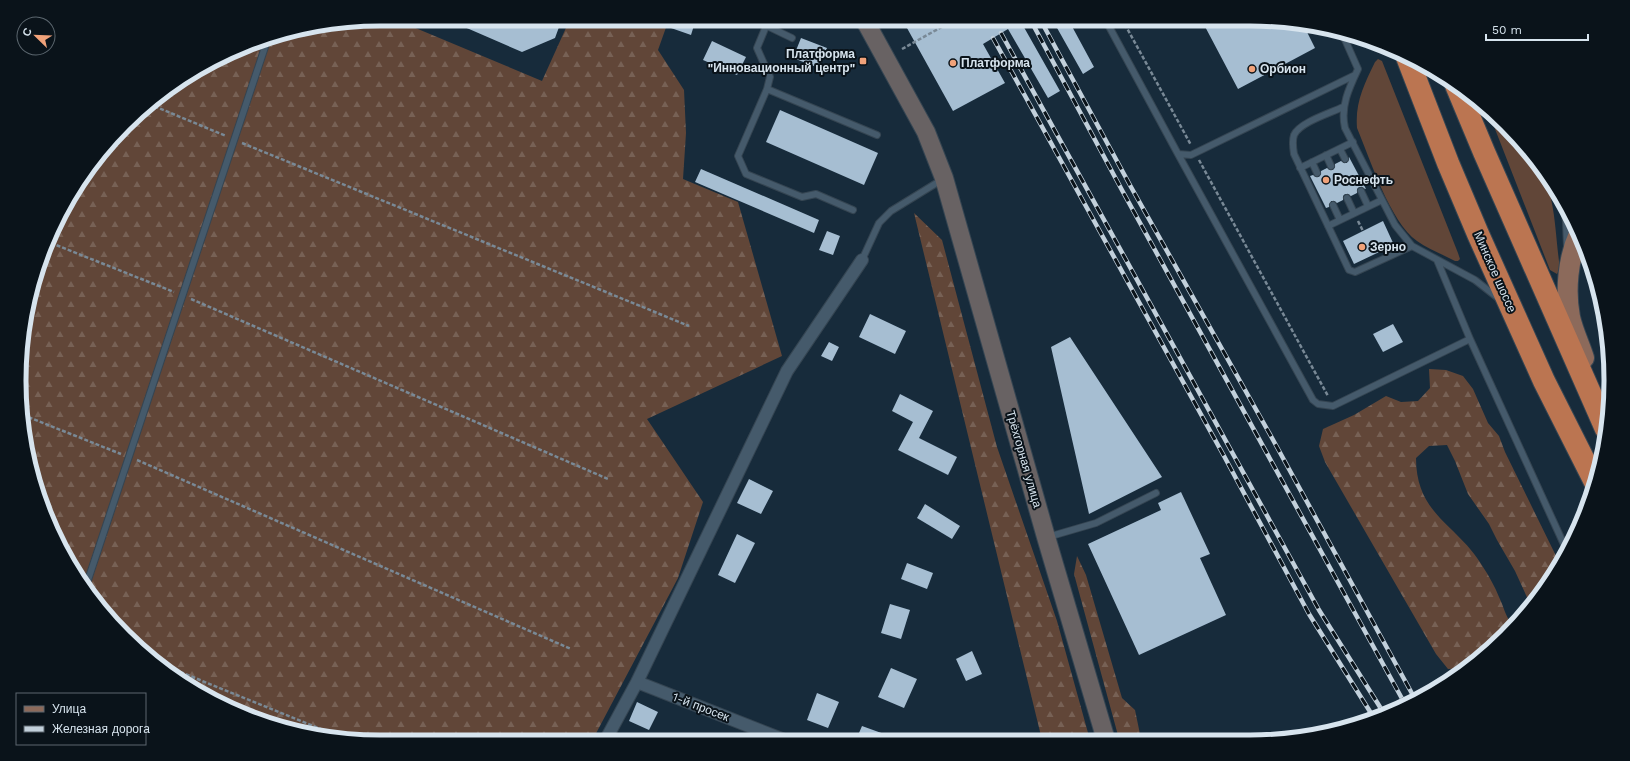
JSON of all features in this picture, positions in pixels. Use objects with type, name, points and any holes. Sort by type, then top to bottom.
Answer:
[{"type":"highway","name":"Минское шоссе","points":[[1410,65],[1448,164],[1544,381],[1591,476]]},
{"type":"highway","points":[[1461,96],[1602,419]]},
{"type":"main road","points":[[1576,244],[1568,284],[1570,317],[1602,411]]},
{"type":"street","name":"Трёхгорная улица","points":[[868,26],[926,132],[944,178],[1046,537],[1105,735]]},
{"type":"street","points":[[608,735],[637,682],[787,371],[862,260]]},
{"type":"street","name":"1-й просек","points":[[637,682],[772,735]]},
{"type":"lane","points":[[765,26],[757,48],[770,77],[767,89],[738,156],[746,174],[802,197],[816,194],[853,210]]},
{"type":"lane","points":[[767,26],[792,38]]},
{"type":"lane","points":[[1109,26],[1312,400],[1318,404],[1333,406],[1470,339]]},
{"type":"lane","points":[[1344,39],[1356,72],[1343,107],[1345,128],[1395,225],[1412,246],[1475,280],[1513,309]]},
{"type":"lane","points":[[87,579],[265,46]]},
{"type":"lane","points":[[1178,154],[1191,155],[1356,72]]},
{"type":"lane","points":[[767,89],[877,135]]},
{"type":"lane","points":[[1343,107],[1303,125],[1295,134],[1293,143],[1294,154],[1300,168],[1349,270],[1355,272],[1412,246]]},
{"type":"lane","points":[[1300,168],[1353,142]]},
{"type":"lane","points":[[1340,149],[1345,159]]},
{"type":"lane","points":[[1326,155],[1331,166]]},
{"type":"lane","points":[[1312,162],[1317,173]]},
{"type":"lane","points":[[862,260],[879,222],[891,211],[944,178]]},
{"type":"lane","points":[[1361,191],[1368,206]]},
{"type":"lane","points":[[1347,198],[1354,213]]},
{"type":"lane","points":[[1328,226],[1382,200]]},
{"type":"lane","points":[[1333,205],[1340,220]]},
{"type":"lane","points":[[1566,222],[1568,284]]},
{"type":"lane","points":[[1437,260],[1470,339],[1564,543]]},
{"type":"lane","points":[[1046,537],[1096,523],[1156,493]]},
{"type":"path","points":[[902,49],[944,26]]},
{"type":"path","points":[[1126,26],[1333,406]]},
{"type":"path","points":[[156,107],[689,326]]},
{"type":"path","points":[[53,244],[183,296],[608,479]]},
{"type":"path","points":[[28,417],[129,457],[571,649]]},
{"type":"path","points":[[179,671],[325,731]]},
{"type":"green space","points":[[380,26],[411,26],[542,81],[567,26],[667,26],[658,50],[684,90],[686,133],[683,179],[738,202],[782,356],[647,419],[703,502],[678,578],[595,735],[380,735],[334,732],[289,723],[267,716],[245,708],[203,688],[165,662],[147,647],[114,614],[99,596],[73,558],[53,516],[38,472],[29,427],[27,404],[26,380],[29,334],[38,289],[45,267],[53,245],[73,203],[99,165],[114,147],[147,114],[165,99],[203,73],[245,53],[289,38],[334,29]]},
{"type":"green space","points":[[1378,59],[1382,61],[1458,253],[1460,259],[1458,261],[1455,261],[1426,247],[1407,232],[1398,220],[1390,205],[1368,156],[1357,128],[1357,110],[1364,86],[1375,62]]},
{"type":"green space","points":[[1493,123],[1531,165],[1549,191],[1555,219],[1560,268],[1557,274],[1550,270]]},
{"type":"green space","points":[[914,213],[942,240],[997,447],[1057,621],[1089,735],[1041,735]]},
{"type":"green space","points":[[1429,369],[1446,370],[1463,376],[1473,389],[1488,423],[1499,436],[1505,452],[1557,558],[1528,600],[1515,571],[1489,524],[1468,494],[1447,445],[1429,446],[1416,458],[1418,478],[1423,493],[1431,507],[1473,552],[1494,585],[1510,621],[1483,647],[1455,669],[1448,669],[1436,654],[1325,462],[1319,446],[1323,429],[1354,415],[1386,396],[1401,402],[1418,401],[1430,388]]},
{"type":"green space","points":[[1077,556],[1086,575],[1122,698],[1135,710],[1140,735],[1118,735],[1074,574]]},
{"type":"building","points":[[462,26],[559,26],[555,38],[522,52]]},
{"type":"building","points":[[665,26],[694,26],[691,35]]},
{"type":"building","points":[[906,26],[1023,26],[1060,91],[1048,98],[1008,29],[983,44],[1005,83],[953,111]]},
{"type":"building","points":[[1056,26],[1072,26],[1094,67],[1083,74]]},
{"type":"building","name":"Орбион","points":[[1205,26],[1273,27],[1306,31],[1315,48],[1238,89]]},
{"type":"building","points":[[801,38],[827,48],[819,68],[793,58]]},
{"type":"building","points":[[712,41],[746,57],[737,75],[703,60]]},
{"type":"building","points":[[780,110],[878,153],[864,185],[766,142]]},
{"type":"building","points":[[1349,157],[1366,189],[1359,187],[1357,189],[1357,193],[1351,196],[1345,194],[1343,196],[1343,200],[1337,203],[1331,201],[1329,207],[1326,208],[1310,176],[1313,175],[1319,177],[1321,171],[1327,168],[1333,170],[1335,164],[1341,161],[1347,163]]},
{"type":"building","points":[[701,169],[819,220],[814,233],[695,182]]},
{"type":"building","points":[[1383,221],[1394,245],[1354,264],[1343,241]]},
{"type":"building","points":[[827,231],[840,236],[833,255],[819,250]]},
{"type":"building","points":[[870,314],[906,331],[895,354],[859,337]]},
{"type":"building","points":[[1393,324],[1403,342],[1383,352],[1373,334]]},
{"type":"building","points":[[1070,337],[1162,477],[1089,514],[1051,347]]},
{"type":"building","points":[[829,342],[839,347],[832,361],[821,356]]},
{"type":"building","points":[[900,394],[933,411],[919,438],[957,457],[948,475],[898,450],[913,422],[892,411]]},
{"type":"building","points":[[749,479],[773,491],[761,514],[737,503]]},
{"type":"building","points":[[1181,492],[1210,554],[1200,558],[1226,615],[1139,655],[1088,544],[1161,510],[1158,503]]},
{"type":"building","points":[[925,504],[960,526],[952,539],[917,518]]},
{"type":"building","points":[[737,534],[755,543],[735,583],[718,575]]},
{"type":"building","points":[[907,563],[933,573],[927,589],[901,579]]},
{"type":"building","points":[[890,604],[910,610],[901,639],[881,633]]},
{"type":"building","points":[[972,651],[982,674],[966,681],[956,659]]},
{"type":"building","points":[[891,668],[917,679],[904,708],[878,697]]},
{"type":"building","points":[[817,693],[839,702],[828,728],[807,720]]},
{"type":"building","points":[[637,702],[658,712],[649,730],[629,721]]},
{"type":"building","points":[[862,726],[887,735],[858,735]]},
{"type":"railway","points":[[1034,26],[1123,192],[1403,700]]},
{"type":"railway","points":[[1044,26],[1131,187],[1272,438],[1413,695]]},
{"type":"railway","points":[[1001,33],[1319,610],[1381,709]]},
{"type":"railway","points":[[993,38],[1224,456],[1309,614],[1371,713]]},
{"type":"place","name":"Платформа \"Инновационный центр\"","points":[[863,61]]},
{"type":"place","name":"Платформа","points":[[953,63]]},
{"type":"place","name":"Орбион","points":[[1252,69]]},
{"type":"place","name":"Роснефть","points":[[1326,180]]},
{"type":"place","name":"Зерно","points":[[1362,247]]}]
